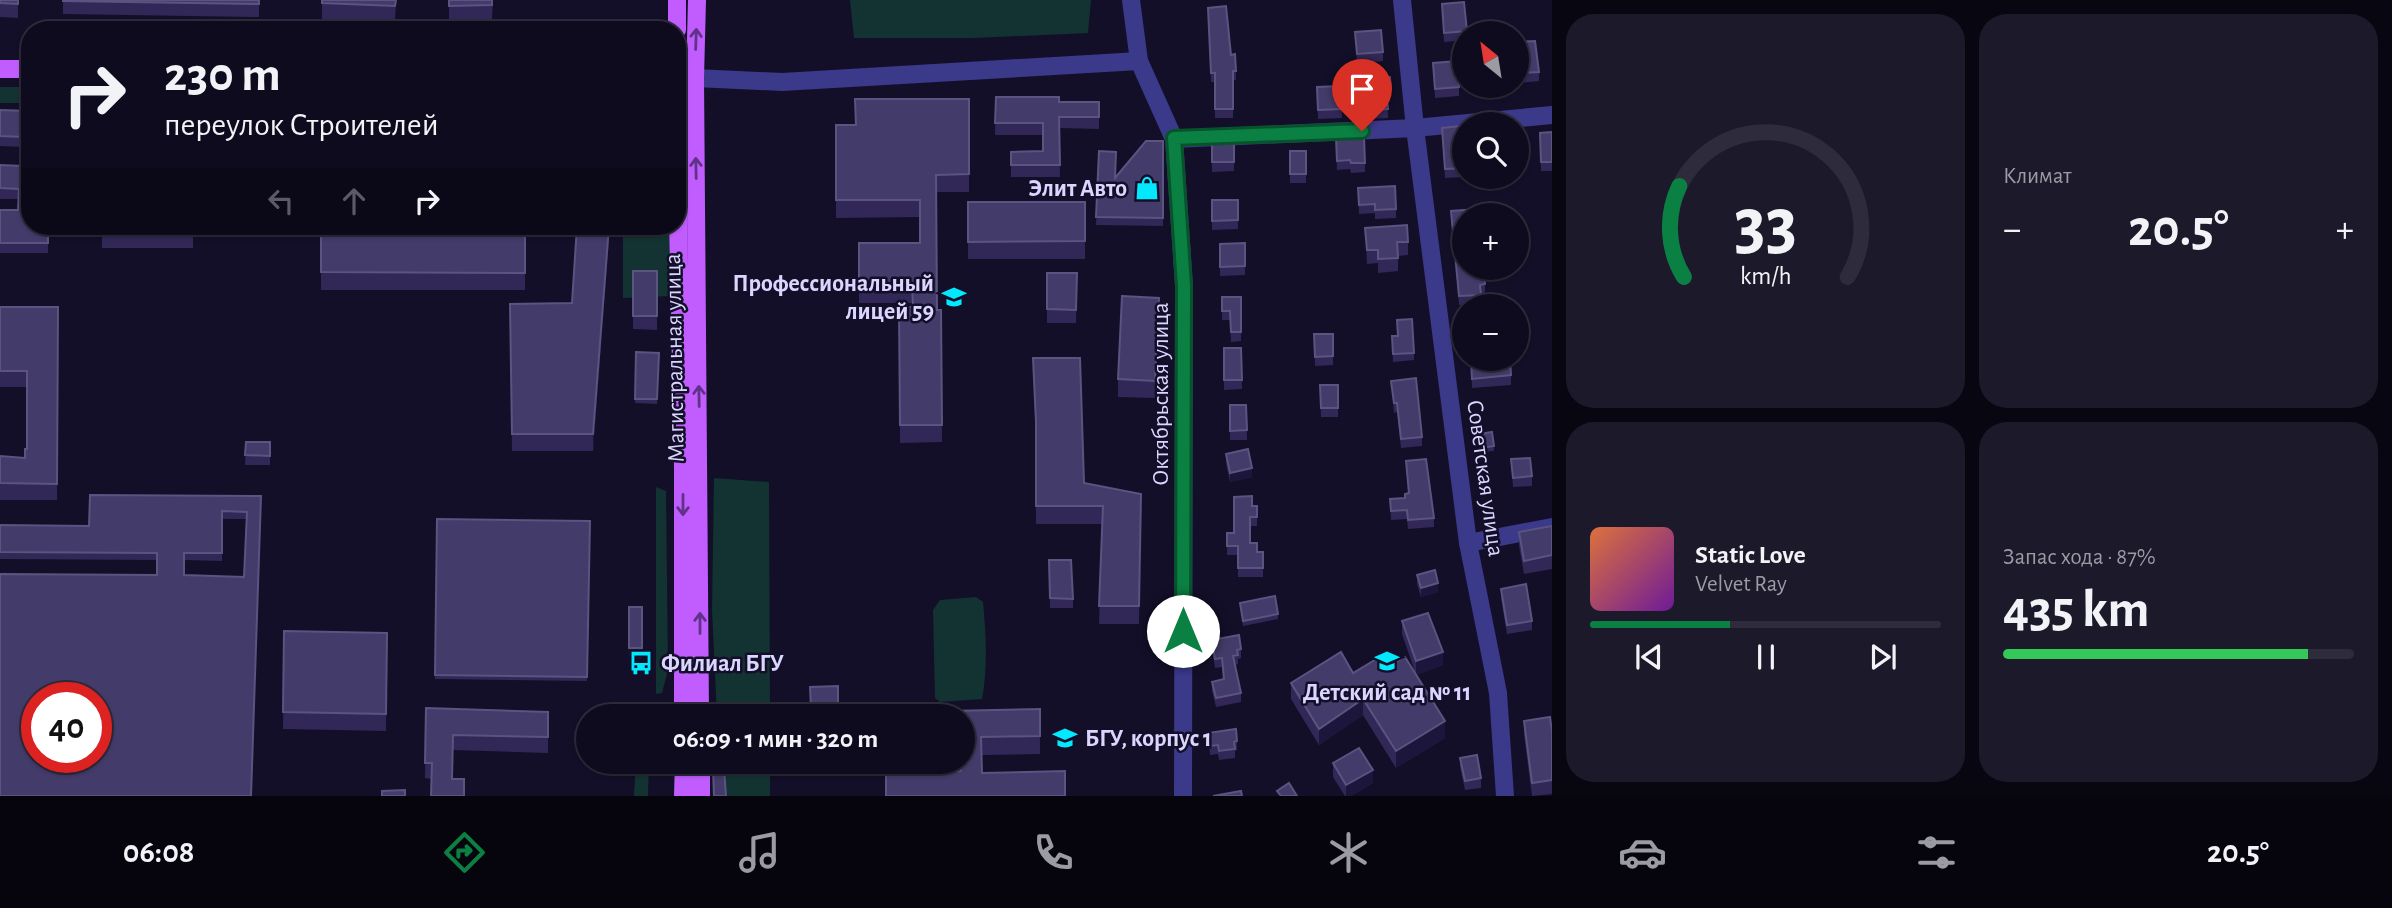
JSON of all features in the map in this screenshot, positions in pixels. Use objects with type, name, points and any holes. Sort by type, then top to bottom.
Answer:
[{"type":"main road","points":[[677,0],[677,21]]},
{"type":"main road","name":"Магистральная улица","points":[[697,0],[686,77],[700,704]]},
{"type":"main road","points":[[0,69],[21,69]]},
{"type":"main road","name":"Магистральная улица","points":[[678,235],[683,481],[683,704]]},
{"type":"main road","points":[[683,796],[684,774]]},
{"type":"main road","points":[[701,774],[701,796]]},
{"type":"street","name":"Октябрьская улица","points":[[1131,0],[1139,61],[1174,138],[1184,286],[1183,796]]},
{"type":"street","name":"Советская улица","points":[[1402,0],[1415,128],[1468,542],[1497,693],[1505,796]]},
{"type":"street","points":[[686,77],[782,82],[1139,61]]},
{"type":"street","points":[[1174,138],[1415,128],[1552,115]]},
{"type":"street","points":[[1468,542],[1552,527]]},
{"type":"green space","points":[[850,0],[1091,0],[1088,33],[973,38],[854,38]]},
{"type":"green space","points":[[0,87],[21,87],[21,103],[0,103]]},
{"type":"green space","points":[[623,235],[671,235],[671,296],[623,298]]},
{"type":"green space","points":[[714,478],[769,482],[770,704],[716,704],[712,610]]},
{"type":"green space","points":[[656,487],[666,491],[668,670],[662,693],[656,694]]},
{"type":"green space","points":[[976,597],[983,602],[985,626],[986,663],[982,699],[940,702],[935,698],[933,610],[940,600]]},
{"type":"green space","points":[[635,774],[649,774],[648,796],[634,796]]},
{"type":"green space","points":[[719,774],[770,774],[770,796],[720,796]]},
{"type":"building","points":[[0,0],[18,0],[18,4],[0,3]]},
{"type":"building","points":[[259,0],[259,4],[63,1]]},
{"type":"building","points":[[322,0],[396,0],[395,6],[322,3]]},
{"type":"building","points":[[449,0],[492,0],[492,5],[449,6]]},
{"type":"building","points":[[1464,2],[1466,21],[1452,21],[1452,32],[1444,33],[1442,4]]},
{"type":"building","points":[[1226,6],[1231,55],[1235,54],[1233,109],[1215,109],[1215,73],[1211,73],[1208,8]]},
{"type":"building","points":[[1381,30],[1383,52],[1357,54],[1355,32]]},
{"type":"building","points":[[1530,41],[1535,41],[1539,72],[1530,72]]},
{"type":"building","points":[[1452,61],[1452,88],[1435,89],[1433,63]]},
{"type":"building","points":[[1390,77],[1391,88],[1386,89],[1388,109],[1368,110],[1368,79]]},
{"type":"building","points":[[1341,86],[1342,109],[1318,110],[1317,87]]},
{"type":"building","points":[[996,97],[1059,97],[1059,102],[1099,102],[1099,117],[1059,117],[1060,165],[1011,165],[1011,152],[1043,151],[1043,123],[995,123]]},
{"type":"building","points":[[855,99],[969,99],[969,174],[936,175],[937,310],[941,310],[942,425],[900,425],[899,307],[913,307],[912,285],[859,285],[859,243],[920,243],[920,200],[836,200],[836,125],[856,125]]},
{"type":"building","points":[[0,110],[21,111],[21,137],[0,136]]},
{"type":"building","points":[[1452,127],[1452,169],[1445,169],[1442,128]]},
{"type":"building","points":[[1552,132],[1552,162],[1541,162],[1540,133]]},
{"type":"building","points":[[1364,137],[1365,163],[1337,161],[1336,138]]},
{"type":"building","points":[[1146,141],[1163,141],[1163,218],[1096,217],[1099,151],[1116,152],[1115,178]]},
{"type":"building","points":[[1212,143],[1234,143],[1234,162],[1212,162]]},
{"type":"building","points":[[1290,151],[1306,151],[1306,174],[1290,174]]},
{"type":"building","points":[[0,165],[21,166],[21,235],[48,235],[48,243],[0,243],[0,210],[18,210],[19,189],[0,188]]},
{"type":"building","points":[[1395,186],[1396,209],[1375,210],[1375,204],[1359,205],[1358,188]]},
{"type":"building","points":[[1212,200],[1238,200],[1238,220],[1212,221]]},
{"type":"building","points":[[968,202],[1085,202],[1085,241],[968,242]]},
{"type":"building","points":[[1407,225],[1408,242],[1397,242],[1398,258],[1378,259],[1378,250],[1367,250],[1365,228]]},
{"type":"building","points":[[321,235],[525,235],[525,273],[321,272]]},
{"type":"building","points":[[576,235],[608,235],[593,434],[512,434],[510,304],[572,303]]},
{"type":"building","points":[[1245,243],[1245,266],[1220,267],[1220,244]]},
{"type":"building","points":[[633,271],[657,271],[657,316],[633,316]]},
{"type":"building","points":[[1047,273],[1077,273],[1076,310],[1047,309]]},
{"type":"building","points":[[1457,280],[1485,280],[1485,284],[1480,285],[1481,294],[1459,294]]},
{"type":"building","points":[[1122,296],[1159,298],[1155,381],[1118,379]]},
{"type":"building","points":[[1222,297],[1241,297],[1241,332],[1231,332],[1230,311],[1222,311]]},
{"type":"building","points":[[0,307],[58,307],[57,484],[0,483],[0,456],[25,458],[27,371],[0,371]]},
{"type":"building","points":[[1412,319],[1414,353],[1393,354],[1392,336],[1398,336],[1397,320]]},
{"type":"building","points":[[1314,334],[1333,334],[1333,356],[1315,357]]},
{"type":"building","points":[[1224,348],[1241,348],[1242,380],[1224,380]]},
{"type":"building","points":[[636,352],[659,353],[657,399],[635,399]]},
{"type":"building","points":[[1033,358],[1080,358],[1084,483],[1141,494],[1139,606],[1099,606],[1103,506],[1036,506]]},
{"type":"building","points":[[1472,371],[1511,371],[1511,375],[1472,379]]},
{"type":"building","points":[[1416,378],[1422,437],[1401,439],[1397,403],[1394,403],[1391,381]]},
{"type":"building","points":[[1320,385],[1338,385],[1338,408],[1321,408]]},
{"type":"building","points":[[1230,405],[1246,405],[1247,430],[1230,431]]},
{"type":"building","points":[[1492,432],[1494,446],[1481,448],[1479,434]]},
{"type":"building","points":[[246,442],[270,442],[270,456],[245,455]]},
{"type":"building","points":[[1248,449],[1252,468],[1230,473],[1226,454]]},
{"type":"building","points":[[1530,458],[1532,476],[1513,478],[1511,459]]},
{"type":"building","points":[[1426,459],[1434,518],[1408,520],[1407,510],[1391,511],[1390,499],[1405,498],[1405,494],[1409,493],[1406,461]]},
{"type":"building","points":[[90,495],[261,496],[251,796],[0,796],[0,574],[157,575],[157,553],[0,552],[0,525],[89,526]],"holes":[[[222,511],[247,512],[244,577],[184,575],[184,553],[222,553]]]},
{"type":"building","points":[[1252,496],[1252,506],[1257,506],[1257,517],[1250,517],[1250,543],[1257,543],[1257,552],[1263,552],[1263,568],[1238,568],[1238,546],[1227,546],[1227,533],[1234,533],[1234,497]]},
{"type":"building","points":[[437,519],[590,521],[587,677],[435,675]]},
{"type":"building","points":[[1552,526],[1552,555],[1524,561],[1519,532]]},
{"type":"building","points":[[1049,560],[1071,560],[1073,599],[1050,598]]},
{"type":"building","points":[[1435,570],[1438,583],[1421,588],[1417,575]]},
{"type":"building","points":[[1526,584],[1532,621],[1507,625],[1501,589]]},
{"type":"building","points":[[1275,596],[1278,614],[1243,621],[1240,603]]},
{"type":"building","points":[[629,607],[642,607],[642,648],[629,648]]},
{"type":"building","points":[[1428,613],[1443,652],[1416,661],[1402,621]]},
{"type":"building","points":[[284,631],[387,633],[386,714],[283,712]]},
{"type":"building","points":[[1239,635],[1241,649],[1237,650],[1238,655],[1233,656],[1241,693],[1216,698],[1212,682],[1224,679],[1222,658],[1215,659],[1212,640]]},
{"type":"building","points":[[1341,652],[1353,673],[1378,658],[1384,668],[1405,657],[1445,721],[1396,751],[1363,699],[1319,729],[1291,683]]},
{"type":"building","points":[[838,686],[838,704],[811,704],[810,687]]},
{"type":"building","points":[[426,708],[548,712],[548,737],[453,735],[452,779],[464,779],[464,796],[431,796],[432,763],[425,763]]},
{"type":"building","points":[[1040,709],[1040,736],[981,737],[982,773],[1065,771],[1065,796],[886,796],[886,774],[975,774],[975,710]]},
{"type":"building","points":[[1550,717],[1552,780],[1532,783],[1524,721]]},
{"type":"building","points":[[1236,729],[1235,749],[1219,751],[1218,745],[1210,746],[1208,733]]},
{"type":"building","points":[[1359,748],[1373,770],[1346,785],[1333,763]]},
{"type":"building","points":[[1477,755],[1481,778],[1465,781],[1460,758]]},
{"type":"building","points":[[713,774],[724,774],[726,796],[714,796]]},
{"type":"building","points":[[1289,783],[1297,796],[1281,796],[1277,791]]},
{"type":"building","points":[[405,790],[405,796],[382,796],[382,791]]},
{"type":"building","points":[[1241,791],[1242,796],[1213,796]]},
{"type":"place","name":"Элит Авто","points":[[1147,188]]},
{"type":"place","name":"Профессиональный лицей 59","points":[[954,297]]},
{"type":"place","name":"Детский сад № 11","points":[[1387,661]]},
{"type":"place","name":"Филиал БГУ","points":[[641,663]]},
{"type":"place","name":"БГУ, корпус 1","points":[[1065,738]]},
{"type":"route","points":[[1183,631],[1184,286],[1174,138],[1362,131]]}]
